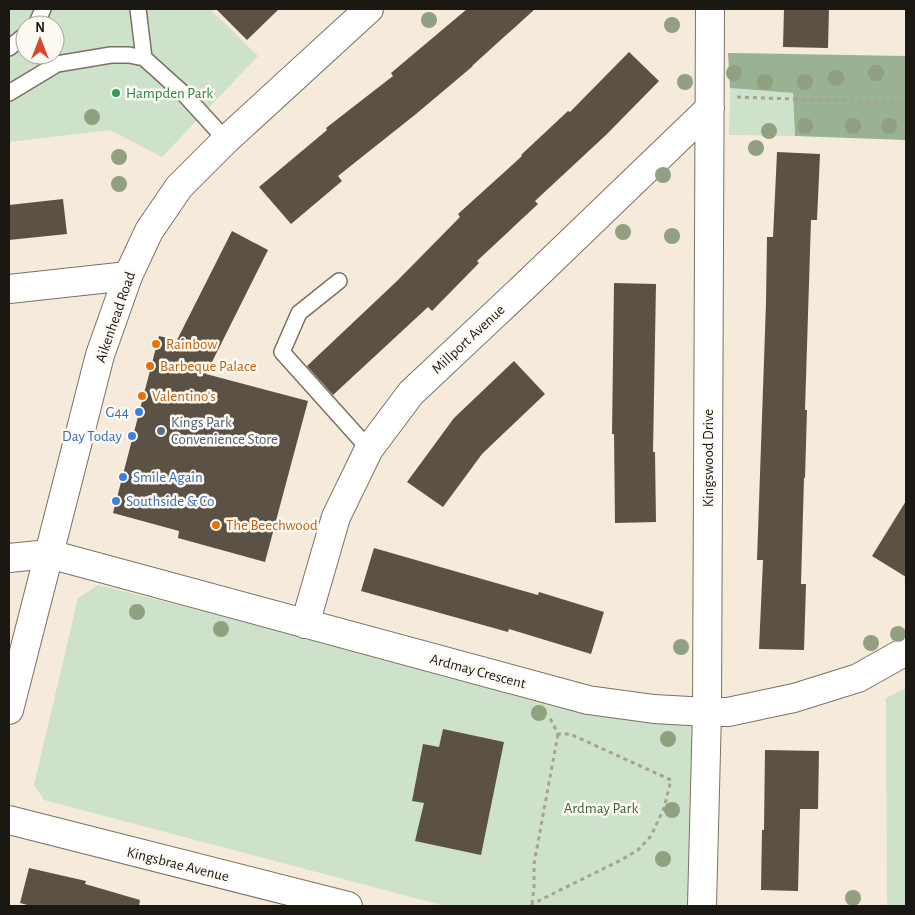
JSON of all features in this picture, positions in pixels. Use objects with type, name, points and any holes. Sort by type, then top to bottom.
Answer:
[{"type":"street","name":"Aikenhead Road","points":[[9,710],[100,354],[128,276],[149,231],[179,187],[226,140],[369,9]]},
{"type":"street","name":"Kingswood Drive","points":[[702,906],[707,712],[710,9]]},
{"type":"street","name":"Millport Avenue","points":[[305,624],[336,517],[369,449],[411,393],[534,278],[710,102]]},
{"type":"street","points":[[9,289],[128,276]]},
{"type":"street","name":"Ardmay Crescent","points":[[48,554],[551,691],[588,700],[654,709],[728,712],[794,698],[858,678],[906,651]]},
{"type":"street","points":[[9,558],[48,554]]},
{"type":"street","name":"Kingsbrae Avenue","points":[[9,820],[281,898],[348,906]]},
{"type":"lane","points":[[138,9],[144,58]]},
{"type":"lane","points":[[9,93],[57,64],[129,54],[144,58],[184,94],[226,140]]},
{"type":"lane","points":[[340,282],[299,313],[282,352],[369,449]]},
{"type":"path","points":[[710,102],[906,103]]},
{"type":"path","points":[[532,905],[534,864],[558,734],[548,714],[551,691]]},
{"type":"path","points":[[532,905],[638,850],[651,836],[664,808],[671,780],[570,734],[558,734]]},
{"type":"green space","name":"Hampden Park","points":[[9,9],[210,9],[258,56],[162,157],[110,130],[9,142]]},
{"type":"green space","points":[[728,53],[906,56],[906,140],[795,136],[793,93],[730,88]]},
{"type":"green space","points":[[730,88],[793,93],[795,136],[729,135]]},
{"type":"green space","name":"Ardmay Park","points":[[98,585],[526,691],[703,718],[696,906],[445,906],[44,800],[34,785],[78,598]]},
{"type":"green space","points":[[906,688],[906,906],[887,906],[886,698]]},
{"type":"building","points":[[216,9],[279,9],[247,40]]},
{"type":"building","points":[[467,9],[535,9],[473,66],[338,176],[342,181],[291,224],[259,187],[327,130],[326,128],[393,76],[391,73]]},
{"type":"building","points":[[784,9],[829,9],[828,48],[783,47]]},
{"type":"building","points":[[629,52],[659,81],[607,134],[535,201],[538,204],[477,261],[479,263],[432,311],[428,307],[333,395],[307,366],[397,281],[460,217],[458,214],[568,111],[570,112]]},
{"type":"building","points":[[777,152],[820,154],[817,220],[811,220],[801,584],[806,584],[804,650],[759,649],[763,560],[757,560],[767,237],[773,237]]},
{"type":"building","points":[[63,199],[67,234],[9,240],[9,205]]},
{"type":"building","points":[[232,231],[268,250],[206,374],[308,401],[265,562],[178,538],[179,531],[113,513],[159,336],[177,340]]},
{"type":"building","points":[[614,283],[656,284],[653,452],[655,452],[656,522],[615,523],[614,434],[612,434]]},
{"type":"building","points":[[514,361],[545,394],[482,454],[443,507],[407,482],[454,418]]},
{"type":"building","points":[[906,501],[906,577],[872,556]]},
{"type":"building","points":[[374,548],[538,595],[539,592],[604,612],[591,654],[509,629],[508,632],[361,591]]},
{"type":"building","points":[[443,729],[504,742],[481,855],[415,841],[424,803],[412,801],[423,744],[439,747]]},
{"type":"building","points":[[765,750],[819,751],[818,809],[800,809],[798,891],[761,890]]},
{"type":"building","points":[[29,868],[86,881],[85,884],[140,900],[139,906],[31,906],[20,903]]},
{"type":"place","name":"Hampden Park","points":[[116,93]]},
{"type":"place","name":"Rainbow","points":[[156,344]]},
{"type":"place","name":"Barbeque Palace","points":[[150,366]]},
{"type":"place","name":"Valentino's","points":[[142,396]]},
{"type":"place","name":"G44","points":[[139,412]]},
{"type":"place","name":"Kings Park Convenience Store","points":[[161,431]]},
{"type":"place","name":"Day Today","points":[[132,436]]},
{"type":"place","name":"Smile Again","points":[[123,477]]},
{"type":"place","name":"Southside & Co","points":[[116,501]]},
{"type":"place","name":"The Beechwood","points":[[216,525]]}]
